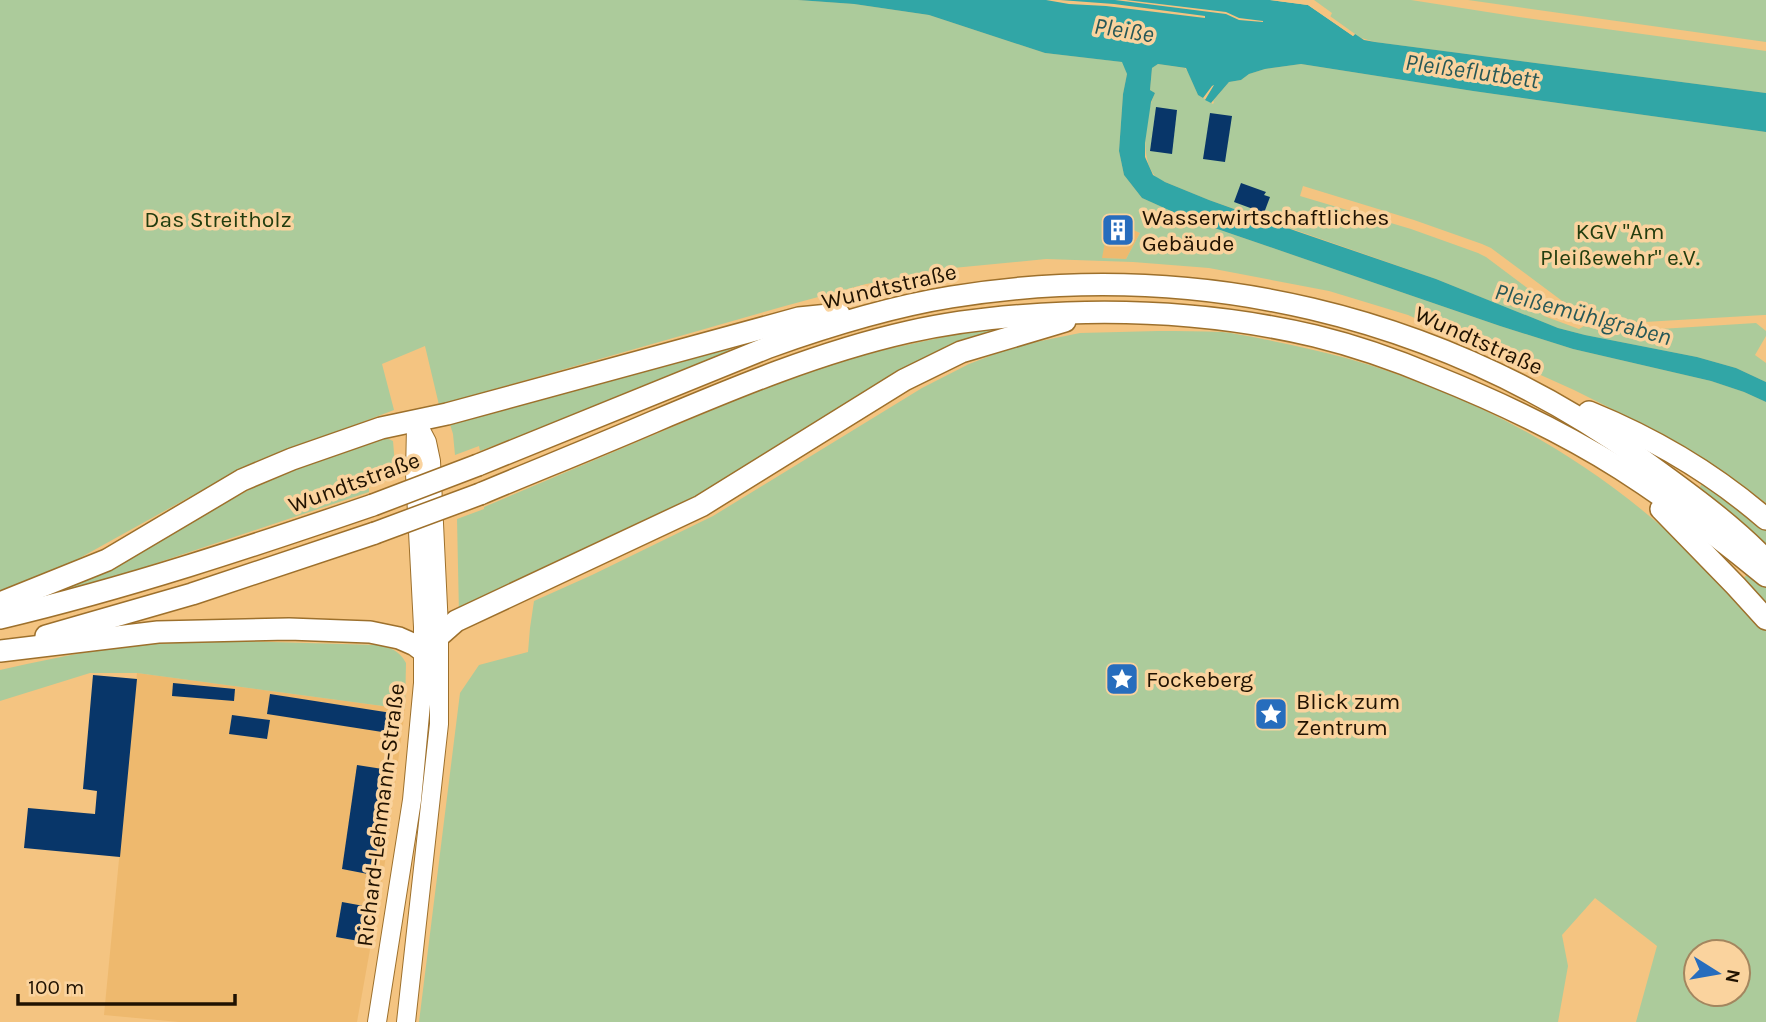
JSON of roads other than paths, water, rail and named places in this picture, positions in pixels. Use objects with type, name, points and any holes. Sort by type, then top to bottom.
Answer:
[{"type":"highway","name":"Wundtstraße","points":[[0,618],[189,566],[373,505],[768,347],[815,331],[893,309],[949,297],[1041,286],[1130,285],[1219,292],[1329,312],[1399,334],[1521,385],[1606,435],[1695,498],[1766,560]]},
{"type":"highway","points":[[0,603],[107,560],[242,480],[292,459],[381,428],[460,411],[799,318],[893,309]]},
{"type":"highway","points":[[439,636],[456,621],[701,506],[904,380],[961,352],[1102,312]]},
{"type":"highway","points":[[0,650],[192,594],[374,533],[480,494],[793,366],[909,331],[1028,314],[1152,313],[1214,318],[1319,337],[1396,360],[1515,410],[1623,470],[1766,576]]},
{"type":"highway","points":[[1521,385],[1617,424],[1657,445],[1702,471],[1766,519]]},
{"type":"highway","points":[[1623,470],[1766,619]]},
{"type":"highway","points":[[0,650],[158,632],[289,629],[370,632],[399,638],[423,651]]},
{"type":"main road","name":"Richard-Lehmann-Straße","points":[[406,1022],[439,724],[439,636],[431,461],[416,421]]},
{"type":"main road","name":"Richard-Lehmann-Straße","points":[[376,1022],[412,800],[421,706],[423,651],[415,474],[416,421]]},
{"type":"water","points":[[798,0],[1046,0],[1205,18],[1114,4],[1060,0],[1115,0],[1226,14],[1239,20],[1263,22],[1239,18],[1226,12],[1126,0],[1270,0],[1308,5],[1353,36],[1355,34],[1364,40],[1766,93],[1766,132],[1301,64],[1265,69],[1249,74],[1241,80],[1229,82],[1211,103],[1205,100],[1214,85],[1203,98],[1198,95],[1186,68],[1158,64],[1152,68],[1150,90],[1155,93],[1151,102],[1145,157],[1153,175],[1165,182],[1209,200],[1436,279],[1558,328],[1697,357],[1736,368],[1766,382],[1766,402],[1711,381],[1573,349],[1500,326],[1191,220],[1142,198],[1124,175],[1119,151],[1127,74],[1122,62],[1045,53],[929,15],[854,4]]},
{"type":"place","name":"Wasserwirtschaftliches Gebäude","points":[[1118,230]]},
{"type":"place","name":"Fockeberg","points":[[1122,679]]},
{"type":"place","name":"Blick zum Zentrum","points":[[1271,714]]},
{"type":"water label","name":"Pleiße","points":[[1124,30]]},
{"type":"water label","name":"Pleißeflutbett","points":[[1472,71]]},
{"type":"water label","name":"Pleißemühlgraben","points":[[1583,314]]},
{"type":"park label","name":"Das Streitholz","points":[[218,219]]},
{"type":"park label","name":"KGV \"Am Pleißewehr\" e.V.","points":[[1620,244]]}]
